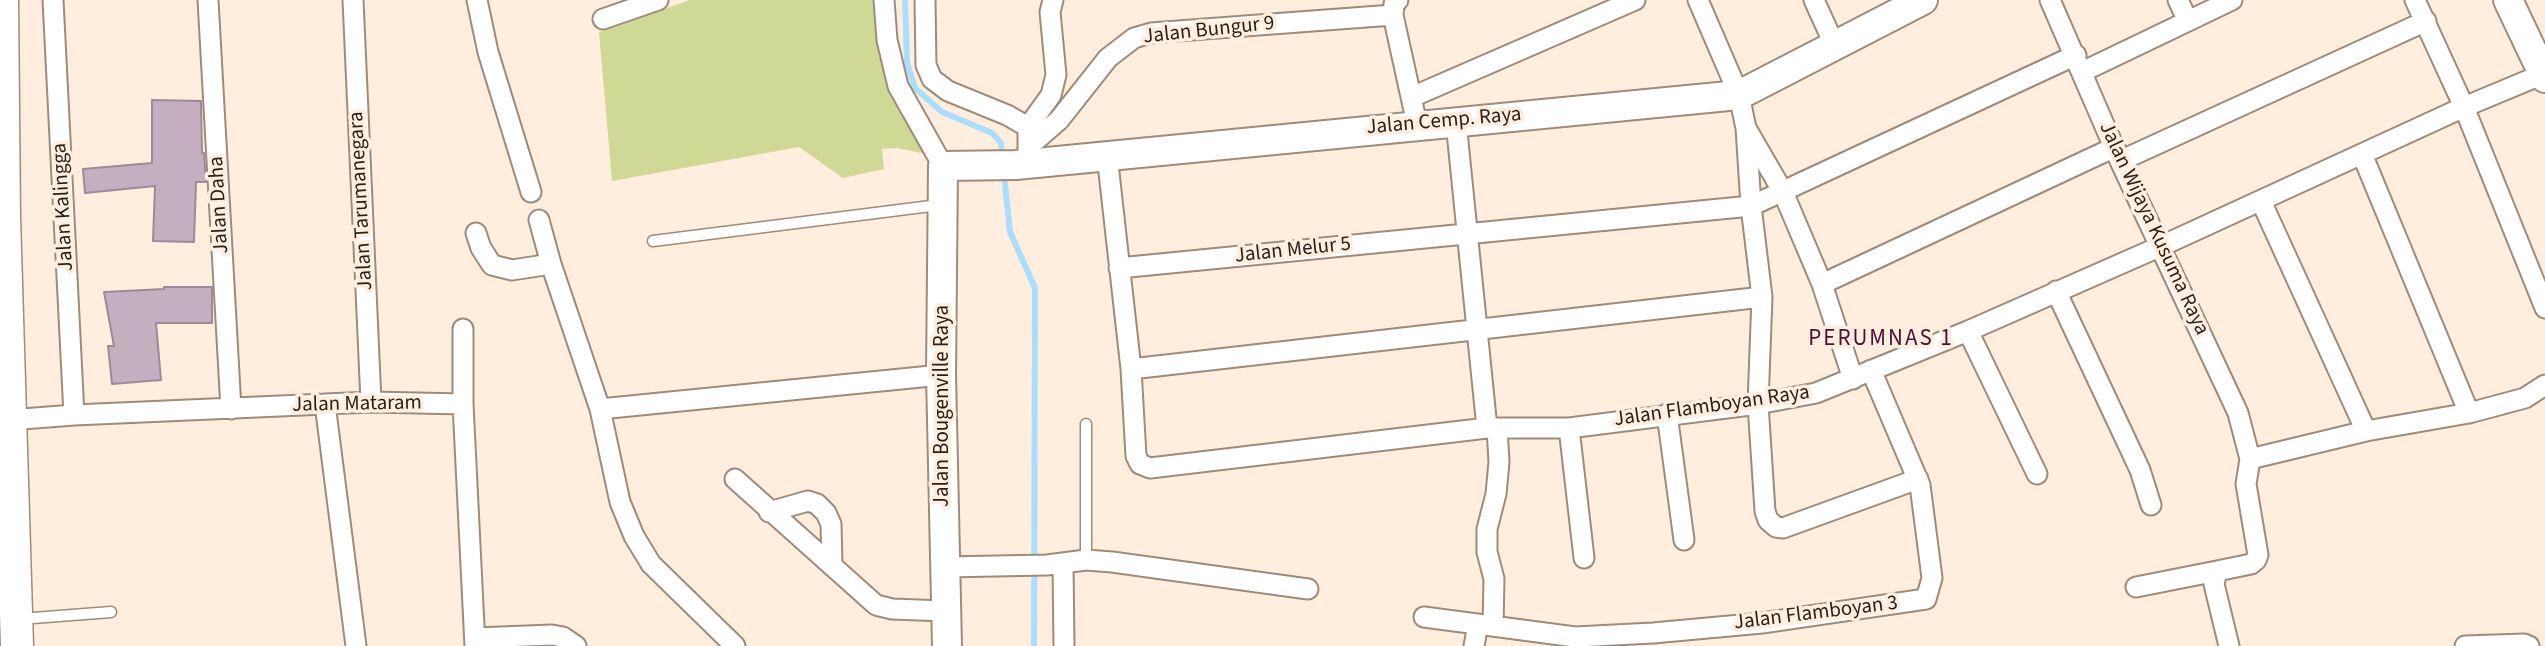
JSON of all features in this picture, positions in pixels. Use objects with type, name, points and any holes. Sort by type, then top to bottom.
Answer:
[{"type":"main road","points":[[2,0],[2,217],[4,347],[9,420],[6,482],[11,628]]},
{"type":"street","name":"Jalan Kalingga","points":[[53,0],[74,415]]},
{"type":"street","name":"Jalan Daha","points":[[208,0],[231,409]]},
{"type":"street","name":"Jalan Tarumanegara","points":[[353,0],[371,402]]},
{"type":"street","points":[[477,0],[488,52],[531,192]]},
{"type":"street","points":[[603,19],[658,0]]},
{"type":"street","points":[[884,0],[887,40],[898,86],[943,166]]},
{"type":"street","points":[[925,0],[926,65],[932,79],[948,91],[1007,115],[1028,127]]},
{"type":"street","points":[[1024,158],[1028,127],[1051,95],[1056,75],[1051,12],[1053,0]]},
{"type":"street","points":[[1412,97],[1635,0]]},
{"type":"street","points":[[1698,0],[1739,95],[1746,128],[1751,206],[1762,297],[1758,404],[1765,511],[1771,524],[1783,528],[1918,479]]},
{"type":"street","points":[[1814,0],[1834,44]]},
{"type":"street","name":"Jalan Cemp. Raya","points":[[943,166],[986,167],[1024,158],[1107,155],[1739,95],[1923,0]]},
{"type":"street","name":"Jalan Wijaya Kusuma Raya","points":[[2050,0],[2238,413],[2250,459],[2246,484],[2258,555],[2251,564],[2136,587]]},
{"type":"street","points":[[2178,0],[2188,21]]},
{"type":"street","name":"Jalan Melur 5","points":[[1119,268],[1751,206],[2079,63],[2188,21],[2232,0]]},
{"type":"street","points":[[2415,0],[2464,107],[2545,308]]},
{"type":"street","points":[[2508,0],[2544,76]]},
{"type":"street","points":[[1396,8],[1417,124]]},
{"type":"street","name":"Jalan Bungur 9","points":[[1024,158],[1059,120],[1108,58],[1134,38],[1152,33],[1396,8]]},
{"type":"street","points":[[1822,284],[2426,21]]},
{"type":"street","name":"Jalan Flamboyan Raya","points":[[1131,369],[1136,456],[1140,464],[1150,468],[1492,428],[1569,428],[1758,404],[1816,393],[1968,331],[2161,247],[2464,107],[2544,76]]},
{"type":"street","points":[[1456,122],[1478,331],[1499,462],[1496,494],[1487,529],[1487,552],[1494,579],[1486,625],[1474,646]]},
{"type":"street","points":[[1746,128],[1783,192],[1822,284],[1853,379]]},
{"type":"street","points":[[2362,154],[2469,413]]},
{"type":"street","points":[[1107,155],[1131,369],[1762,297]]},
{"type":"street","name":"Jalan Bougenville Raya","points":[[943,166],[942,375],[947,646]]},
{"type":"street","points":[[2261,201],[2366,431]]},
{"type":"street","points":[[540,220],[551,264],[600,410],[620,502],[634,536],[651,564],[735,646]]},
{"type":"street","points":[[476,233],[481,248],[492,265],[512,270],[551,264]]},
{"type":"street","points":[[2056,292],[2140,470],[2151,505]]},
{"type":"street","points":[[463,329],[463,404],[475,642],[552,635],[563,637],[576,646]]},
{"type":"street","points":[[1968,331],[2037,474]]},
{"type":"street","name":"Jalan Flamboyan 3","points":[[1424,617],[1575,636],[1653,639],[1926,598],[1932,578],[1918,479],[1871,370]]},
{"type":"street","points":[[600,410],[942,375]]},
{"type":"street","points":[[2250,459],[2366,431],[2469,413],[2525,398],[2545,385]]},
{"type":"street","name":"Jalan Mataram","points":[[9,420],[371,402],[463,404]]},
{"type":"street","points":[[325,404],[355,646]]},
{"type":"street","points":[[1667,414],[1684,540]]},
{"type":"street","points":[[1569,428],[1584,558]]},
{"type":"street","points":[[735,479],[876,606],[945,611]]},
{"type":"street","points":[[769,512],[808,501],[817,504],[831,524],[832,566]]},
{"type":"street","points":[[944,567],[1055,565],[1086,560],[1308,589]]},
{"type":"street","points":[[1055,565],[1064,646]]},
{"type":"street","points":[[2217,571],[2214,584],[2229,646]]},
{"type":"street","points":[[2465,646],[2529,646]]},
{"type":"lane","points":[[653,241],[943,205]]},
{"type":"lane","points":[[1086,424],[1086,560]]},
{"type":"lane","points":[[11,628],[111,612]]},
{"type":"green space","points":[[690,0],[876,0],[885,78],[926,154],[897,148],[882,149],[884,169],[843,178],[799,147],[612,181],[599,32]]},
{"type":"building","points":[[152,100],[201,101],[202,153],[206,182],[196,182],[194,242],[153,241],[155,186],[85,193],[83,169],[152,163]]},
{"type":"building","points":[[164,287],[212,287],[212,323],[156,323],[161,380],[112,384],[108,346],[114,346],[104,292]]},
{"type":"waterway","points":[[905,0],[907,63],[915,88],[942,112],[992,133],[1001,143],[1002,160]]},
{"type":"waterway","points":[[1004,174],[1010,232],[1035,288],[1034,646]]},
{"type":"district","name":"PERUMNAS 1","points":[[1881,340]]}]
